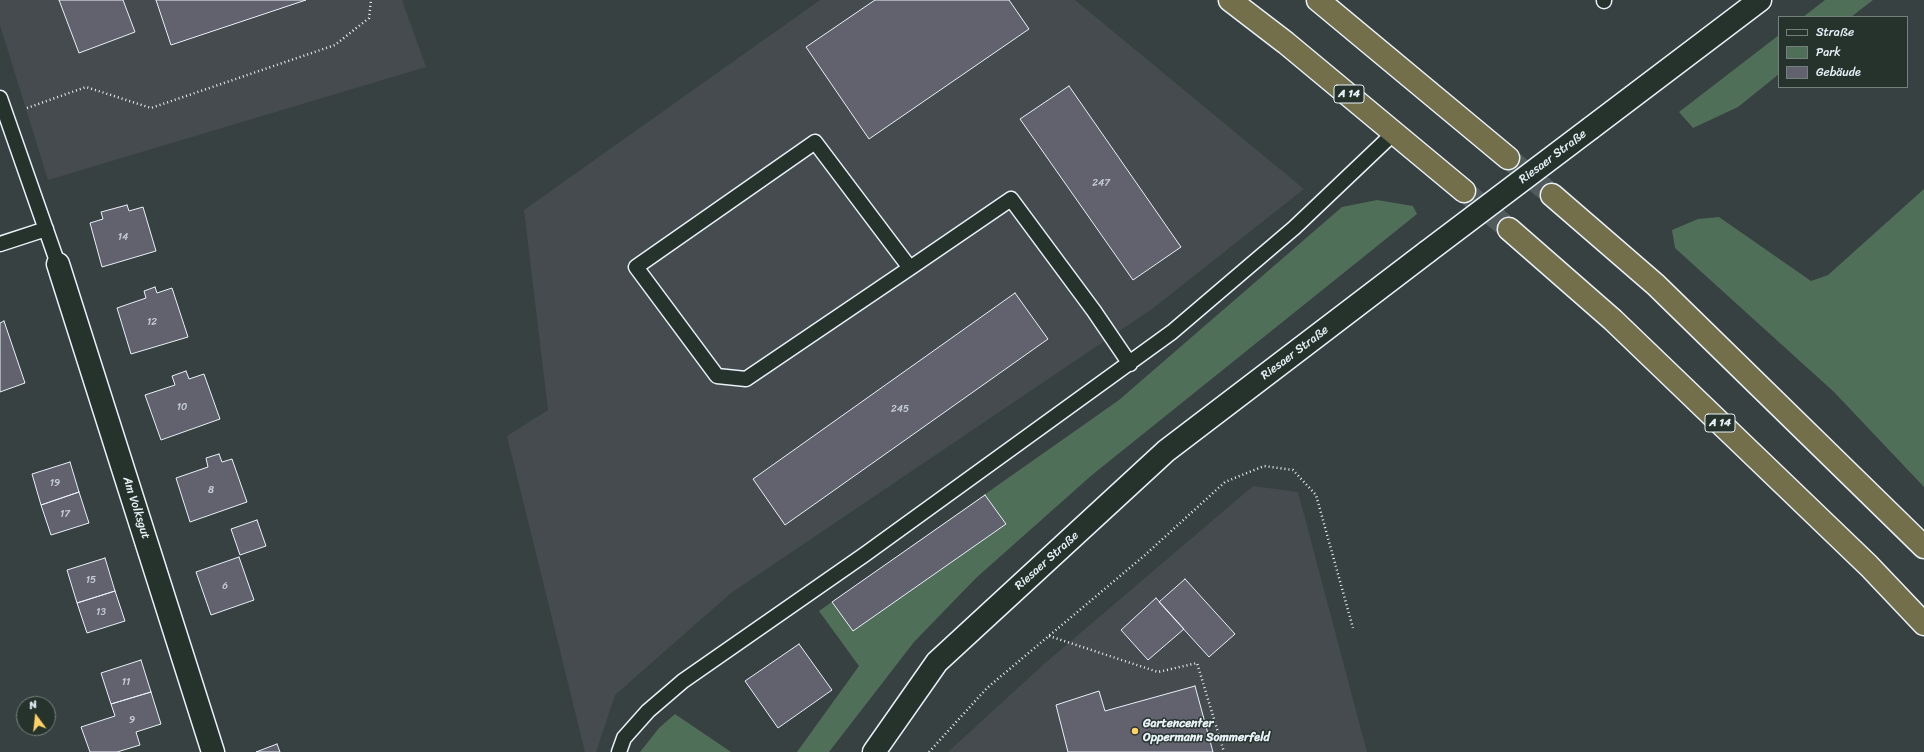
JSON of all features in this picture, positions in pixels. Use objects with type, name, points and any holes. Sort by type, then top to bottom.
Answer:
[{"type":"highway","name":"A 14","points":[[1230,0],[1286,43],[1464,191]]},
{"type":"highway","points":[[1318,0],[1508,158]]},
{"type":"highway","points":[[1552,195],[1656,285],[1924,547]]},
{"type":"highway","name":"A 14","points":[[1509,229],[1613,320],[1869,566],[1924,624]]},
{"type":"main road","name":"Riesaer Straße","points":[[874,752],[937,662],[1160,457],[1427,252],[1760,0]]},
{"type":"main road","name":"Am Volksgut","points":[[58,264],[214,752]]},
{"type":"lane","points":[[0,98],[58,264]]},
{"type":"lane","points":[[618,752],[624,738],[648,711],[683,681],[870,551],[1130,364],[1172,332],[1294,228],[1394,132]]},
{"type":"lane","points":[[910,268],[815,142],[636,267],[717,376],[746,379],[910,268],[1011,199],[1094,311],[1130,364]]},
{"type":"lane","points":[[0,244],[46,229]]},
{"type":"path","points":[[6,115],[86,87],[150,108],[335,45],[369,18],[371,0]]},
{"type":"path","points":[[929,752],[987,688],[1145,555],[1225,482],[1264,466],[1293,470],[1316,495],[1353,628]]},
{"type":"path","points":[[1048,636],[1158,672],[1197,663],[1224,752]]},
{"type":"shaded area","points":[[0,0],[402,0],[426,67],[48,180],[0,25]]},
{"type":"shaded area","points":[[820,0],[1075,0],[1304,189],[1152,309],[731,593],[615,695],[596,752],[585,752],[507,436],[548,410],[524,210]]},
{"type":"shaded area","points":[[1253,486],[1298,492],[1367,752],[948,752],[1044,664]]},
{"type":"green space","points":[[1825,0],[1873,0],[1852,16],[1804,16]]},
{"type":"green space","points":[[1778,36],[1778,75],[1738,107],[1693,128],[1679,112]]},
{"type":"green space","points":[[1924,189],[1924,487],[1834,392],[1675,248],[1672,230],[1698,219],[1719,217],[1811,281],[1828,275]]},
{"type":"green space","points":[[1377,200],[1413,206],[1417,214],[1092,475],[976,578],[914,642],[829,752],[797,752],[859,666],[819,611],[1119,400],[1342,207]]},
{"type":"green space","points":[[675,714],[731,752],[640,752],[659,728]]},
{"type":"building","points":[[59,0],[123,0],[135,32],[79,53]]},
{"type":"building","points":[[156,0],[306,0],[171,45]]},
{"type":"building","points":[[875,0],[1009,0],[1029,29],[869,139],[806,47]]},
{"type":"building","points":[[1069,86],[1181,247],[1133,280],[1020,119]]},
{"type":"building","points":[[127,205],[129,211],[143,207],[156,251],[102,267],[90,223],[103,219],[101,212]]},
{"type":"building","points":[[155,287],[157,293],[172,288],[188,337],[131,354],[117,308],[146,298],[144,291]]},
{"type":"building","points":[[1015,293],[1048,339],[785,525],[753,479]]},
{"type":"building","points":[[4,321],[25,383],[0,392],[0,323]]},
{"type":"building","points":[[186,371],[189,379],[204,374],[220,419],[161,440],[145,395],[175,385],[172,376]]},
{"type":"building","points":[[219,454],[222,462],[232,459],[247,502],[190,522],[176,478],[208,467],[206,458]]},
{"type":"building","points":[[70,462],[79,492],[41,505],[32,474]]},
{"type":"building","points":[[79,492],[89,523],[51,535],[41,505]]},
{"type":"building","points":[[985,495],[1006,524],[853,631],[832,602]]},
{"type":"building","points":[[257,520],[266,546],[240,555],[231,529]]},
{"type":"building","points":[[239,557],[254,600],[211,615],[196,572]]},
{"type":"building","points":[[105,558],[115,591],[77,603],[67,570]]},
{"type":"building","points":[[1185,579],[1235,634],[1209,657],[1159,602]]},
{"type":"building","points":[[115,591],[125,621],[87,633],[77,603]]},
{"type":"building","points":[[1156,598],[1184,629],[1148,660],[1121,630]]},
{"type":"building","points":[[799,644],[832,690],[778,728],[745,681]]},
{"type":"building","points":[[141,660],[151,692],[111,704],[101,673]]},
{"type":"building","name":"Gartencenter Oppermann Sommerfeld","points":[[1195,686],[1213,752],[1068,752],[1056,705],[1099,691],[1105,711]]},
{"type":"building","points":[[151,692],[161,724],[136,732],[140,745],[117,752],[90,752],[81,727],[115,716],[111,704]]},
{"type":"building","points":[[277,744],[280,752],[256,752]]},
{"type":"tunnel","points":[[1508,158],[1552,195]]},
{"type":"tunnel","points":[[1464,191],[1509,229]]},
{"type":"place","name":"Gartencenter Oppermann Sommerfeld","points":[[1135,731]]}]
